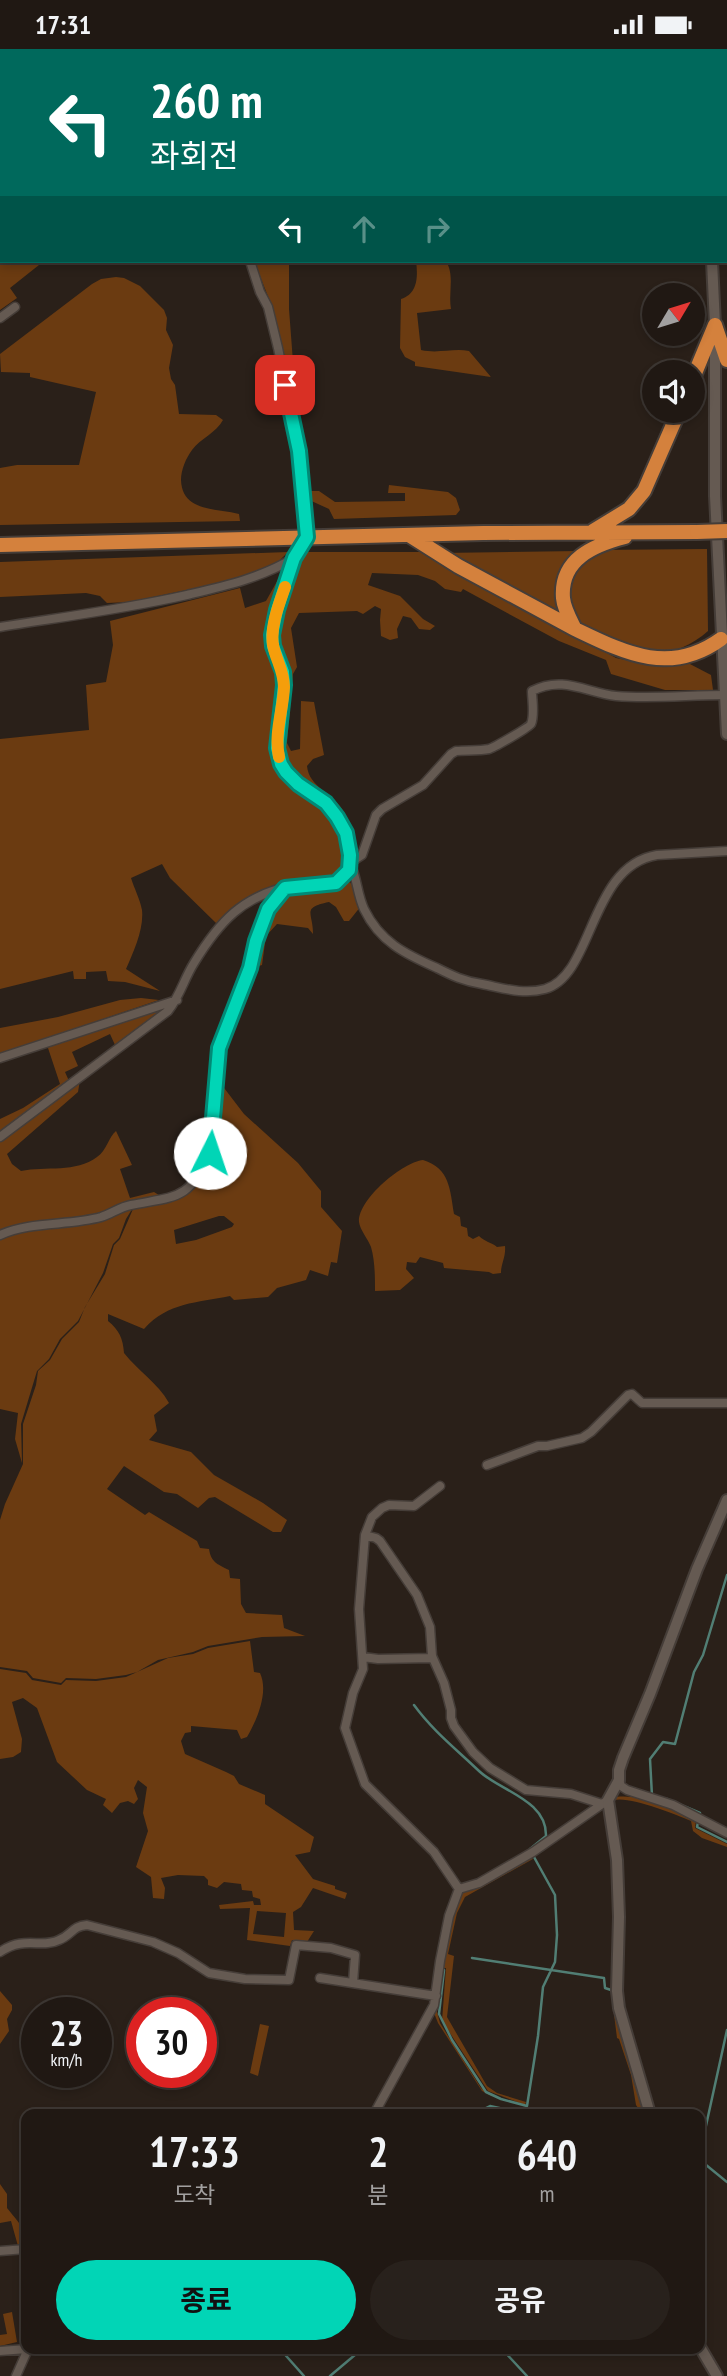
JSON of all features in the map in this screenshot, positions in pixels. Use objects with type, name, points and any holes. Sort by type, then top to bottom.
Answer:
[{"type":"highway","points":[[715,325],[727,360]]},
{"type":"highway","points":[[700,360],[715,325]]},
{"type":"highway","points":[[593,531],[629,509],[644,491],[674,423]]},
{"type":"highway","points":[[0,545],[593,531],[727,531]]},
{"type":"highway","points":[[575,629],[563,600],[564,583],[571,566],[585,551],[599,544],[646,532]]},
{"type":"highway","points":[[409,535],[458,566],[615,648],[655,659],[673,658],[723,646]]},
{"type":"street","points":[[251,263],[268,307],[278,348],[299,451],[307,537],[294,558],[272,635],[273,646],[283,672],[283,695],[277,736],[278,756],[291,778],[326,803],[337,817],[348,841],[350,863],[363,907],[376,928],[404,954],[461,981],[511,991],[538,991],[555,984],[568,971],[608,892],[631,864],[657,855],[727,851]]},
{"type":"street","points":[[712,263],[715,325],[715,496],[727,734]]},
{"type":"street","points":[[0,318],[15,307]]},
{"type":"street","points":[[0,627],[134,607],[230,585],[265,574],[294,558]]},
{"type":"street","points":[[0,1137],[168,1011],[177,1000],[191,968],[205,946],[229,916],[248,901],[285,888],[336,883],[346,875],[350,863],[362,855],[376,815],[382,809],[423,785],[456,751],[493,749],[505,739],[525,730],[531,724],[532,691],[547,685],[578,685],[615,696],[725,695]]},
{"type":"street","points":[[0,1235],[17,1227],[61,1224],[101,1217],[127,1205],[181,1195],[188,1189],[210,1153],[216,1065],[225,1029],[250,968],[256,941],[268,909],[285,888]]},
{"type":"street","points":[[0,1058],[177,1000]]},
{"type":"street","points":[[487,1465],[538,1445],[547,1446],[582,1438],[592,1432],[628,1395],[632,1394],[642,1403],[727,1403]]},
{"type":"street","points":[[440,1486],[414,1506],[389,1505],[372,1517],[365,1535],[359,1609],[362,1669],[345,1728],[365,1784],[434,1852],[459,1889]]},
{"type":"street","points":[[727,1500],[697,1569],[619,1770],[621,1786],[627,1790],[673,1805],[727,1833]]},
{"type":"street","points":[[365,1535],[380,1541],[418,1595],[430,1627],[432,1658],[444,1683],[454,1726],[480,1760],[526,1790],[571,1794],[605,1802]]},
{"type":"street","points":[[363,1657],[432,1658]]},
{"type":"street","points":[[459,1889],[479,1883],[533,1852],[605,1802],[619,1780]]},
{"type":"street","points":[[605,1802],[617,1860],[619,2008],[649,2109]]},
{"type":"street","points":[[377,2109],[428,2019],[436,1996],[444,1938],[459,1889]]},
{"type":"street","points":[[0,1951],[23,1942],[51,1943],[77,1925],[87,1925],[153,1942],[178,1953],[209,1973],[245,1979],[289,1980],[296,1945],[331,1948],[355,1955],[353,1983]]},
{"type":"street","points":[[320,1978],[436,1996]]},
{"type":"street","points":[[0,2251],[21,2249]]},
{"type":"street","points":[[0,2351],[21,2350]]},
{"type":"street","points":[[16,2376],[26,2354]]},
{"type":"street","points":[[704,2354],[717,2376]]},
{"type":"shaded area","points":[[0,263],[41,263],[10,288],[17,298],[0,310]]},
{"type":"shaded area","points":[[255,263],[289,263],[289,309],[298,428],[271,304]]},
{"type":"shaded area","points":[[416,263],[447,263],[451,279],[451,309],[417,313],[421,350],[469,351],[491,377],[415,366],[415,362],[405,357],[400,348],[401,299],[411,293],[417,278]]},
{"type":"shaded area","points":[[116,277],[140,286],[164,310],[167,318],[166,330],[173,345],[169,368],[175,385],[179,414],[216,415],[223,420],[188,457],[181,476],[187,498],[202,507],[239,514],[240,521],[0,525],[0,468],[17,465],[79,465],[96,392],[30,377],[30,373],[1,372],[0,354],[92,284],[101,279]]},
{"type":"shaded area","points":[[389,485],[448,492],[456,498],[460,510],[456,515],[334,519],[329,509],[307,499],[306,491],[319,491],[335,502],[405,501],[405,493],[388,493]]},
{"type":"shaded area","points":[[707,549],[708,631],[693,642],[667,652],[638,652],[583,628],[574,616],[570,582],[578,565],[596,550]]},
{"type":"shaded area","points":[[580,551],[560,609],[553,614],[441,553]]},
{"type":"shaded area","points":[[288,552],[278,562],[263,570],[206,586],[129,602],[107,603],[100,596],[86,593],[0,597],[0,562]]},
{"type":"shaded area","points":[[307,552],[425,552],[616,658],[645,664],[688,663],[711,675],[713,690],[665,690],[611,674],[606,660],[559,641],[463,589],[461,592],[445,589],[435,581],[418,575],[372,573],[368,585],[400,596],[423,619],[435,626],[430,630],[419,629],[411,618],[403,616],[397,629],[398,638],[390,640],[381,636],[381,609],[375,606],[363,614],[357,611],[299,613],[291,628],[297,667],[293,674],[287,743],[291,751],[300,749],[301,701],[314,702],[324,755],[313,759],[307,766],[316,785],[338,803],[345,814],[357,858],[353,860],[350,839],[338,812],[295,774],[282,752],[281,732],[289,680],[276,633],[295,564]]},
{"type":"shaded area","points":[[285,567],[272,619],[281,680],[274,736],[275,754],[278,763],[321,802],[337,825],[346,852],[342,872],[333,879],[244,901],[229,911],[217,924],[170,878],[162,864],[131,878],[142,917],[138,940],[126,969],[160,991],[125,982],[108,981],[106,971],[86,972],[86,979],[74,979],[73,971],[0,989],[0,739],[89,730],[86,685],[106,682],[113,645],[110,621],[240,588],[245,608],[266,601]]},
{"type":"shaded area","points":[[347,880],[354,886],[361,906],[349,921],[344,921],[336,907],[329,902],[315,906],[310,912],[313,934],[308,928],[277,924],[266,936],[262,965],[252,968],[261,933],[278,900],[298,889]]},
{"type":"shaded area","points":[[120,1000],[159,1000],[0,1054],[0,1028],[58,1017]]},
{"type":"shaded area","points":[[164,1008],[115,1045],[110,1034],[72,1052],[78,1066],[65,1072],[69,1081],[0,1131],[0,1119],[60,1084],[47,1045]]},
{"type":"shaded area","points":[[80,1080],[78,1092],[7,1154],[12,1164],[21,1171],[80,1165],[100,1154],[116,1131],[132,1165],[120,1169],[130,1198],[154,1192],[162,1197],[85,1217],[22,1226],[0,1233],[0,1140]]},
{"type":"shaded area","points":[[218,1080],[244,1114],[298,1163],[321,1191],[321,1207],[342,1231],[337,1263],[331,1262],[328,1276],[310,1270],[306,1280],[277,1288],[268,1297],[234,1300],[230,1296],[195,1302],[163,1313],[144,1329],[108,1314],[108,1321],[120,1335],[124,1353],[169,1403],[154,1415],[157,1431],[149,1440],[191,1452],[214,1475],[287,1520],[281,1532],[273,1532],[215,1497],[209,1498],[198,1508],[177,1494],[164,1492],[124,1466],[107,1489],[145,1515],[149,1512],[197,1541],[200,1548],[209,1549],[215,1562],[229,1570],[230,1578],[240,1579],[241,1604],[246,1613],[282,1615],[284,1628],[305,1636],[262,1637],[208,1646],[158,1660],[126,1675],[96,1679],[66,1678],[61,1683],[33,1678],[27,1671],[0,1667],[0,1520],[23,1464],[23,1424],[38,1371],[50,1360],[62,1339],[79,1322],[105,1274],[114,1245],[120,1239],[133,1209],[137,1205],[168,1201],[207,1165]],"holes":[[[224,1216],[234,1224],[232,1227],[176,1244],[174,1230]]]},
{"type":"shaded area","points":[[423,1160],[439,1168],[444,1174],[450,1188],[454,1214],[460,1217],[461,1226],[467,1228],[468,1236],[473,1239],[479,1236],[497,1247],[505,1246],[501,1273],[444,1268],[443,1263],[420,1257],[416,1263],[407,1262],[406,1269],[414,1278],[400,1290],[375,1291],[372,1252],[359,1222],[361,1213],[383,1183],[404,1167]]},
{"type":"shaded area","points":[[134,1206],[119,1238],[113,1244],[103,1273],[78,1321],[60,1339],[49,1359],[37,1371],[21,1424],[22,1463],[15,1439],[18,1413],[0,1409],[0,1236]]},
{"type":"shaded area","points":[[250,1641],[254,1672],[260,1673],[262,1681],[261,1706],[247,1737],[241,1739],[237,1730],[191,1726],[191,1732],[185,1733],[181,1741],[185,1754],[234,1776],[239,1784],[265,1795],[265,1804],[314,1837],[310,1852],[295,1855],[313,1879],[347,1893],[345,1899],[313,1888],[301,1907],[293,1912],[294,1930],[314,1931],[307,1942],[292,1940],[290,1946],[247,1940],[250,1908],[220,1909],[219,1905],[253,1901],[254,1905],[261,1905],[260,1899],[253,1897],[252,1891],[242,1890],[241,1884],[224,1882],[217,1888],[208,1885],[204,1876],[178,1875],[161,1878],[165,1888],[164,1899],[153,1898],[151,1877],[136,1867],[148,1831],[143,1813],[147,1787],[138,1780],[134,1788],[138,1799],[134,1804],[128,1801],[120,1803],[112,1813],[103,1805],[106,1799],[87,1790],[57,1762],[37,1708],[23,1698],[12,1702],[22,1739],[21,1752],[13,1757],[0,1759],[0,1669],[26,1673],[32,1680],[61,1685],[66,1680],[96,1681],[126,1677],[168,1658],[193,1654],[208,1648]],"holes":[[[257,1911],[286,1913],[284,1937],[253,1934]]]},
{"type":"shaded area","points":[[616,1797],[647,1800],[677,1811],[696,1820],[695,1828],[727,1844],[727,1847],[702,1838],[693,1831],[691,1821],[641,1803],[614,1800]]},
{"type":"shaded area","points":[[531,1857],[533,1859],[465,1897],[457,1913],[448,1954],[454,1956],[447,2017],[487,2086],[497,2093],[526,2102],[525,2105],[488,2091],[442,2021],[446,1968],[443,1968],[437,2012],[440,2023],[481,2088],[493,2097],[482,2091],[438,2023],[434,2013],[444,1946],[459,1893]]},
{"type":"shaded area","points":[[0,1991],[12,2005],[12,2010],[7,2019],[9,2031],[0,2044]]},
{"type":"shaded area","points":[[611,1991],[614,1991],[646,2109],[639,2109],[636,2105],[631,2075],[617,2038]]},
{"type":"shaded area","points":[[260,2024],[269,2026],[258,2076],[250,2073]]},
{"type":"shaded area","points":[[0,2184],[7,2194],[7,2208],[21,2226],[21,2246],[18,2246],[11,2221],[0,2223]]},
{"type":"shaded area","points":[[12,2312],[17,2342],[0,2346],[0,2335],[7,2334],[3,2314]]},
{"type":"waterway","points":[[654,1796],[650,1759],[663,1742],[675,1744],[694,1672],[703,1655],[727,1575]]},
{"type":"waterway","points":[[414,1705],[437,1732],[479,1771],[521,1797],[539,1813],[546,1836],[530,1849],[531,1851]]},
{"type":"waterway","points":[[667,1799],[700,1813],[697,1827],[727,1842]]},
{"type":"waterway","points":[[444,1970],[439,2014],[452,2040],[486,2092],[527,2106],[543,1987],[555,1962],[557,1935],[555,1895],[534,1857]]},
{"type":"waterway","points":[[472,1958],[604,1978],[605,1988],[611,1990]]},
{"type":"waterway","points":[[705,2130],[727,2030]]},
{"type":"waterway","points":[[484,2109],[490,2106],[504,2109]]},
{"type":"waterway","points":[[705,2164],[727,2182]]},
{"type":"waterway","points":[[284,2354],[304,2376]]},
{"type":"waterway","points":[[330,2376],[356,2354]]},
{"type":"waterway","points":[[507,2354],[527,2376]]},
{"type":"slow traffic","points":[[279,757],[277,736],[284,685],[272,635],[285,587]]},
{"type":"route","points":[[210,1153],[219,1048],[250,968],[256,941],[268,909],[285,888],[336,883],[346,875],[350,863],[346,833],[337,817],[326,803],[291,778],[278,756],[277,736],[284,685],[272,635],[294,558],[307,537],[299,451],[285,385]]}]
